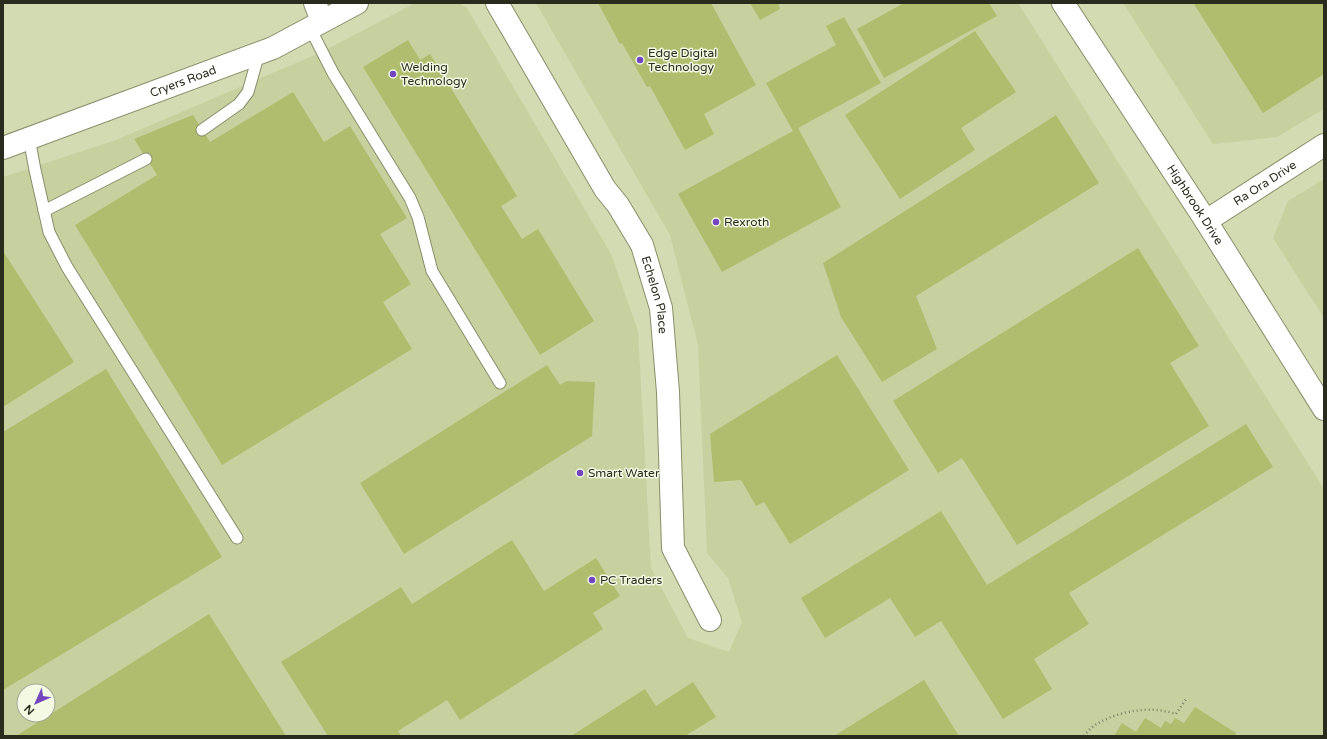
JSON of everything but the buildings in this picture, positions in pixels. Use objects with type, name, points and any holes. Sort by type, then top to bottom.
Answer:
[{"type":"main road","name":"Cryers Road","points":[[3,148],[273,48],[316,17],[357,3]]},
{"type":"main road","name":"Echelon Place","points":[[497,3],[605,189],[618,205],[642,245],[662,308],[668,392],[673,548],[710,620]]},
{"type":"main road","name":"Highbrook Drive","points":[[1063,3],[1206,221],[1324,409]]},
{"type":"main road","name":"Ra Ora Drive","points":[[1206,221],[1324,146]]},
{"type":"lane","points":[[316,17],[333,72],[410,198],[418,217],[432,271],[500,383]]},
{"type":"lane","points":[[202,130],[239,104],[248,92],[260,53]]},
{"type":"lane","points":[[30,138],[35,170],[49,232],[67,267],[237,538]]},
{"type":"lane","points":[[44,211],[146,159]]},
{"type":"path","points":[[1084,736],[1094,726],[1108,718],[1125,713],[1155,710],[1176,714],[1186,699]]},
{"type":"shaded area","points":[[415,3],[458,3],[467,8],[611,254],[638,331],[651,568],[688,638],[729,652],[742,622],[728,578],[707,553],[698,345],[670,235],[536,3],[1018,3],[1324,489],[1324,736],[3,736],[3,177],[116,140],[322,52]]},
{"type":"shaded area","points":[[1123,3],[1324,3],[1324,109],[1277,137],[1213,144]]},
{"type":"shaded area","points":[[1324,179],[1324,318],[1273,238],[1288,201]]},
{"type":"place","name":"Edge Digital Technology","points":[[640,60]]},
{"type":"place","name":"Welding Technology","points":[[393,74]]},
{"type":"place","name":"Rexroth","points":[[716,222]]},
{"type":"place","name":"Smart Water","points":[[580,473]]},
{"type":"place","name":"PC Traders","points":[[592,580]]}]
